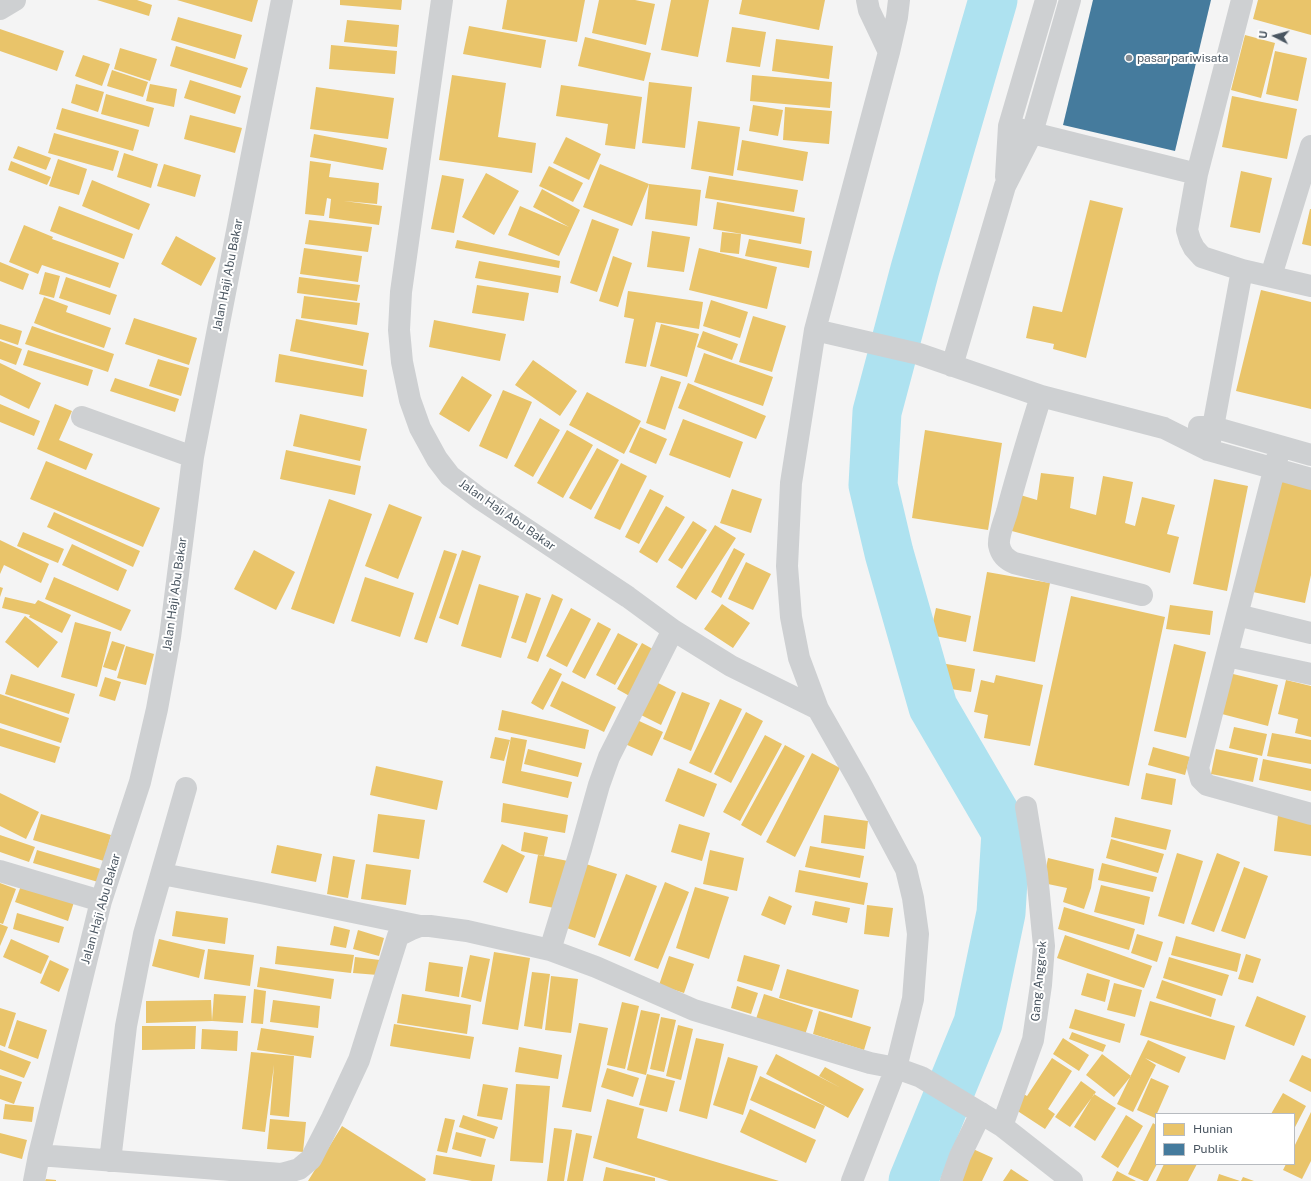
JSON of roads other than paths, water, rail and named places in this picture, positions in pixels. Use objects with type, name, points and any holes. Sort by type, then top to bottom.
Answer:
[{"type":"street","points":[[0,9],[15,0]]},
{"type":"street","name":"Jalan Haji Abu Bakar","points":[[34,1181],[101,901],[140,782],[157,709],[170,637],[193,457],[282,0]]},
{"type":"street","name":"Jalan Haji Abu Bakar","points":[[442,0],[401,292],[399,330],[402,362],[410,400],[420,428],[437,459],[450,476],[479,498],[628,597],[673,630],[731,666],[818,709]]},
{"type":"street","points":[[867,0],[869,10],[889,52]]},
{"type":"street","points":[[1005,186],[1009,126],[1046,0]]},
{"type":"street","points":[[952,366],[1005,186],[1032,133],[1070,0]]},
{"type":"street","points":[[1242,0],[1197,174],[1188,230],[1190,240],[1194,248],[1202,257],[1242,270],[1311,286]]},
{"type":"street","points":[[852,1181],[896,1068],[913,999],[918,934],[913,898],[906,869],[859,781],[818,709],[799,658],[792,617],[787,566],[791,483],[815,330],[900,6]]},
{"type":"street","points":[[1009,126],[1197,174]]},
{"type":"street","points":[[1271,276],[1310,156]]},
{"type":"street","points":[[1208,450],[1242,270]]},
{"type":"street","points":[[815,330],[908,351],[1041,396],[1164,428],[1208,450],[1311,479]]},
{"type":"street","points":[[1041,396],[1018,469],[1002,530],[999,543],[1002,554],[1006,559],[1014,563],[1142,595]]},
{"type":"street","points":[[82,417],[193,457]]},
{"type":"street","points":[[1164,428],[1213,427],[1280,447],[1311,454]]},
{"type":"street","points":[[1280,447],[1198,768],[1201,779],[1207,785],[1311,814]]},
{"type":"street","points":[[1237,615],[1311,633]]},
{"type":"street","points":[[550,950],[599,785],[609,757],[673,630]]},
{"type":"street","points":[[1227,656],[1311,674]]},
{"type":"street","points":[[110,1161],[126,1026],[144,934],[186,788]]},
{"type":"street","name":"Gang Anggrek","points":[[1002,1126],[1033,1040],[1041,985],[1044,946],[1037,874],[1026,807]]},
{"type":"street","points":[[0,871],[101,901]]},
{"type":"street","points":[[162,874],[261,892],[420,926],[467,931],[550,950],[596,967],[694,1010],[870,1063],[896,1068],[921,1077],[1002,1126],[1072,1181]]},
{"type":"street","points":[[39,1155],[281,1174],[299,1170],[311,1159],[359,1060],[398,936],[420,926]]},
{"type":"street","points":[[951,1181],[975,1109]]},
{"type":"waterway","points":[[913,1181],[978,1023],[1001,913],[1006,832],[933,707],[889,553],[873,485],[877,412],[915,269],[993,0]]},
{"type":"place","name":"pasar pariwisata","points":[[1129,58]]}]
